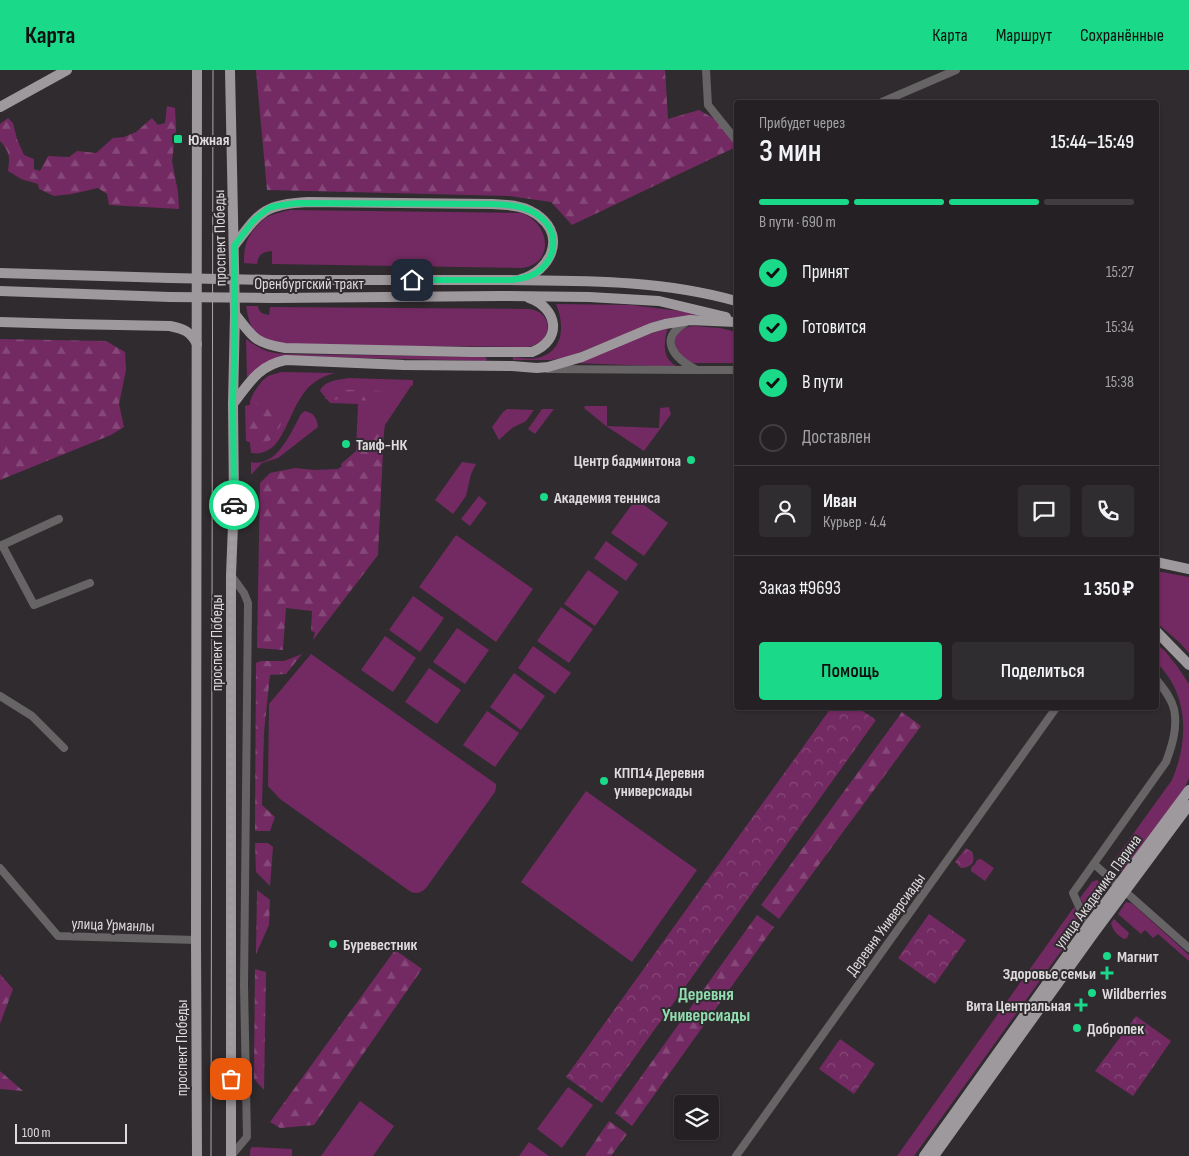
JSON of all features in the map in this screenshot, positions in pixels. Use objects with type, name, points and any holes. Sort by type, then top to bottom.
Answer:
[{"type":"main road","points":[[0,107],[66,70]]},
{"type":"main road","name":"проспект Победы","points":[[197,70],[197,1156]]},
{"type":"main road","name":"проспект Победы","points":[[230,70],[235,314],[233,404],[234,500],[231,575],[231,1156]]},
{"type":"main road","points":[[234,246],[253,221],[260,215],[269,208],[286,204],[308,202],[509,205],[526,209],[540,217],[550,229],[554,243],[549,258],[538,272],[524,278],[510,280]]},
{"type":"main road","name":"Оренбургский тракт","points":[[0,272],[274,280],[612,282],[671,287],[734,301]]},
{"type":"main road","name":"Оренбургский тракт","points":[[0,291],[170,297],[589,297],[659,301],[734,320]]},
{"type":"main road","points":[[235,314],[255,339],[271,346],[285,348],[532,352],[539,349],[549,340],[554,327],[547,310],[542,305],[523,296]]},
{"type":"main road","points":[[233,404],[253,378],[264,368],[286,360],[537,368],[548,367],[582,357],[665,324],[690,320],[734,321]]},
{"type":"main road","points":[[0,322],[170,326],[185,330],[196,344]]},
{"type":"main road","points":[[1159,563],[1189,569]]},
{"type":"main road","points":[[1159,634],[1189,666]]},
{"type":"main road","name":"улица Академика Парина","points":[[934,1156],[1094,933],[1189,790]]},
{"type":"main road","name":"улица Академика Парина","points":[[924,1156],[1088,926],[1122,889],[1189,805]]},
{"type":"street","points":[[706,70],[708,105],[734,138]]},
{"type":"street","points":[[887,100],[956,70]]},
{"type":"street","points":[[690,320],[677,328],[672,335],[672,351],[687,365],[699,370]]},
{"type":"street","points":[[537,368],[734,370]]},
{"type":"street","points":[[59,519],[1,545],[34,605],[90,583]]},
{"type":"street","points":[[231,575],[244,593],[248,603],[244,985],[247,1137],[231,1156]]},
{"type":"street","points":[[1088,926],[1073,893],[1166,762],[1171,749],[1174,736],[1174,709],[1166,692],[1159,683]]},
{"type":"street","points":[[0,696],[32,716],[64,748]]},
{"type":"street","name":"Деревня Универсиады","points":[[736,1156],[1055,710]]},
{"type":"street","points":[[1094,864],[1189,948]]},
{"type":"street","name":"улица Урманлы","points":[[0,868],[58,936],[196,940]]},
{"type":"green space","points":[[256,70],[665,70],[668,119],[699,110],[734,130],[734,148],[572,225],[551,202],[509,196],[267,190]]},
{"type":"green space","points":[[167,106],[175,108],[176,130],[172,161],[179,209],[109,205],[107,194],[98,188],[54,196],[39,189],[38,184],[21,179],[8,171],[8,155],[6,148],[0,141],[0,124],[8,118],[13,123],[24,155],[34,159],[34,169],[40,171],[48,156],[69,157],[77,151],[96,153],[113,138],[124,137],[136,132],[152,118],[158,125],[165,123]]},
{"type":"green space","points":[[290,210],[521,213],[531,218],[538,225],[545,243],[544,252],[540,260],[532,265],[521,268],[272,264],[272,251],[262,254],[258,258],[257,264],[244,263],[247,242],[251,233],[267,217]]},
{"type":"green space","points":[[556,304],[631,305],[704,314],[664,319],[568,357],[551,360],[513,360],[513,357],[538,358],[555,348],[561,327]]},
{"type":"green space","points":[[246,306],[258,306],[262,313],[269,315],[270,307],[529,309],[537,311],[543,316],[547,321],[548,328],[542,340],[528,347],[275,345],[254,331],[249,321]]},
{"type":"green space","points":[[688,327],[720,328],[734,332],[734,363],[693,363],[688,362],[675,352],[677,334]]},
{"type":"green space","points":[[668,328],[665,350],[669,360],[679,367],[574,363],[640,337]]},
{"type":"green space","points":[[0,339],[106,341],[125,352],[126,370],[119,404],[124,427],[111,435],[0,480]]},
{"type":"green space","points":[[246,339],[264,350],[285,354],[485,357],[487,359],[486,361],[285,356],[264,364],[247,378]]},
{"type":"green space","points":[[281,372],[335,373],[319,379],[306,390],[282,435],[273,447],[263,452],[251,453],[249,433],[250,401],[262,381],[268,376]]},
{"type":"green space","points":[[349,378],[413,380],[413,385],[385,425],[384,433],[370,435],[367,450],[342,467],[341,464],[356,451],[358,404],[330,403],[320,391],[328,383]]},
{"type":"green space","points":[[327,389],[382,391],[381,401],[325,399]]},
{"type":"green space","points":[[258,403],[276,411],[281,424],[275,437],[260,446],[246,441],[245,406]]},
{"type":"green space","points":[[585,406],[607,406],[607,426],[659,428],[660,408],[669,407],[671,414],[644,451],[606,426],[584,408]]},
{"type":"green space","points":[[507,409],[534,410],[526,421],[512,428],[499,440],[492,427]]},
{"type":"green space","points":[[542,409],[554,409],[535,434],[528,429]]},
{"type":"green space","points":[[305,411],[314,416],[318,427],[278,458],[262,463],[251,475],[251,462],[268,460],[276,454],[288,439],[301,414]]},
{"type":"green space","points":[[384,431],[378,555],[313,640],[315,632],[311,631],[312,611],[286,608],[283,650],[257,648],[260,483],[270,473],[295,468],[314,470],[338,469],[366,449],[369,434]]},
{"type":"green space","points":[[462,462],[476,464],[471,474],[466,496],[453,514],[435,500]]},
{"type":"green space","points":[[479,496],[487,503],[470,526],[461,519]]},
{"type":"green space","points":[[636,499],[668,523],[644,556],[611,533]]},
{"type":"green space","points":[[456,535],[533,589],[496,642],[419,587]]},
{"type":"green space","points":[[606,541],[638,564],[626,581],[594,558]]},
{"type":"green space","points":[[588,570],[619,592],[595,626],[564,604]]},
{"type":"green space","points":[[1159,572],[1189,577],[1189,653],[1159,625]]},
{"type":"green space","points":[[413,596],[444,618],[420,652],[389,630]]},
{"type":"green space","points":[[561,607],[593,629],[569,663],[537,641]]},
{"type":"green space","points":[[457,628],[489,650],[465,684],[433,662]]},
{"type":"green space","points":[[385,636],[416,658],[393,692],[361,670]]},
{"type":"green space","points":[[533,646],[571,673],[555,694],[518,668]]},
{"type":"green space","points":[[1159,646],[1177,666],[1189,684],[1189,778],[1184,789],[1123,871],[1120,872],[1113,867],[1113,862],[1172,780],[1178,765],[1183,734],[1183,718],[1175,688],[1159,666]]},
{"type":"green space","points":[[302,654],[286,674],[270,675],[264,732],[262,805],[275,817],[270,831],[255,831],[256,663],[261,661],[284,661]]},
{"type":"green space","points":[[311,654],[496,784],[495,792],[426,888],[421,892],[411,892],[280,799],[268,786],[269,704]]},
{"type":"green space","points":[[429,668],[461,690],[437,724],[405,702]]},
{"type":"green space","points":[[514,673],[545,696],[521,730],[490,707]]},
{"type":"green space","points":[[830,710],[861,710],[876,720],[602,1103],[566,1077]]},
{"type":"green space","points":[[487,711],[519,733],[495,767],[463,745]]},
{"type":"green space","points":[[902,712],[921,726],[779,919],[761,905]]},
{"type":"green space","points":[[586,791],[697,870],[632,962],[521,882]]},
{"type":"green space","points":[[255,843],[268,843],[273,847],[270,886],[256,872]]},
{"type":"green space","points":[[966,848],[972,852],[973,861],[970,865],[961,868],[955,862]]},
{"type":"green space","points":[[981,859],[994,868],[985,881],[971,871],[977,860]]},
{"type":"green space","points":[[1097,880],[1105,887],[1105,892],[1089,914],[1080,898],[1092,882]]},
{"type":"green space","points":[[257,890],[270,900],[269,925],[256,954]]},
{"type":"green space","points":[[1126,902],[1135,906],[1189,955],[1189,961],[1158,934],[1153,938],[1145,930],[1141,934],[1118,914]]},
{"type":"green space","points":[[1074,907],[1082,922],[914,1156],[897,1156]]},
{"type":"green space","points":[[929,914],[966,940],[935,984],[898,958]]},
{"type":"green space","points":[[757,915],[774,927],[632,1126],[615,1113]]},
{"type":"green space","points":[[1114,919],[1129,933],[1127,938],[1124,939],[1114,931],[1111,923]]},
{"type":"green space","points":[[395,950],[422,969],[314,1125],[280,1128],[270,1122]]},
{"type":"green space","points":[[255,969],[266,972],[264,1090],[254,1079]]},
{"type":"green space","points":[[0,974],[13,989],[0,1024]]},
{"type":"green space","points":[[1136,1016],[1171,1041],[1133,1096],[1095,1071]]},
{"type":"green space","points":[[840,1039],[875,1064],[854,1094],[819,1069]]},
{"type":"green space","points":[[0,1071],[23,1091],[0,1089]]},
{"type":"green space","points":[[568,1087],[593,1105],[562,1148],[537,1129]]},
{"type":"green space","points":[[360,1101],[394,1126],[373,1156],[321,1156]]},
{"type":"green space","points":[[609,1121],[627,1134],[611,1156],[585,1156]]},
{"type":"green space","points":[[529,1142],[549,1156],[519,1156]]},
{"type":"green space","points":[[252,1147],[292,1149],[292,1156],[250,1156]]},
{"type":"tram line","points":[[211,1156],[213,70]]},
{"type":"way so far","points":[[231,1079],[231,575],[234,505]]},
{"type":"place","name":"Южная","points":[[178,139]]},
{"type":"place","name":"Таиф-НК","points":[[346,444]]},
{"type":"place","name":"Центр бадминтона","points":[[691,460]]},
{"type":"place","name":"Академия тенниса","points":[[544,497]]},
{"type":"place","name":"КПП14 Деревня универсиады","points":[[604,781]]},
{"type":"place","name":"Буревестник","points":[[333,944]]},
{"type":"place","name":"Магнит","points":[[1107,956]]},
{"type":"place","name":"Здоровье семьи","points":[[1107,973]]},
{"type":"place","name":"Wildberries","points":[[1092,993]]},
{"type":"place","name":"Вита Центральная","points":[[1081,1005]]},
{"type":"place","name":"Добропек","points":[[1077,1028]]},
{"type":"district","name":"Деревня Универсиады","points":[[706,1004]]},
{"type":"route","points":[[234,505],[234,246],[253,221],[269,208],[308,202],[492,204],[509,205],[533,212],[545,222],[553,235],[552,252],[544,266],[538,272],[524,278],[510,280],[412,280]]}]
